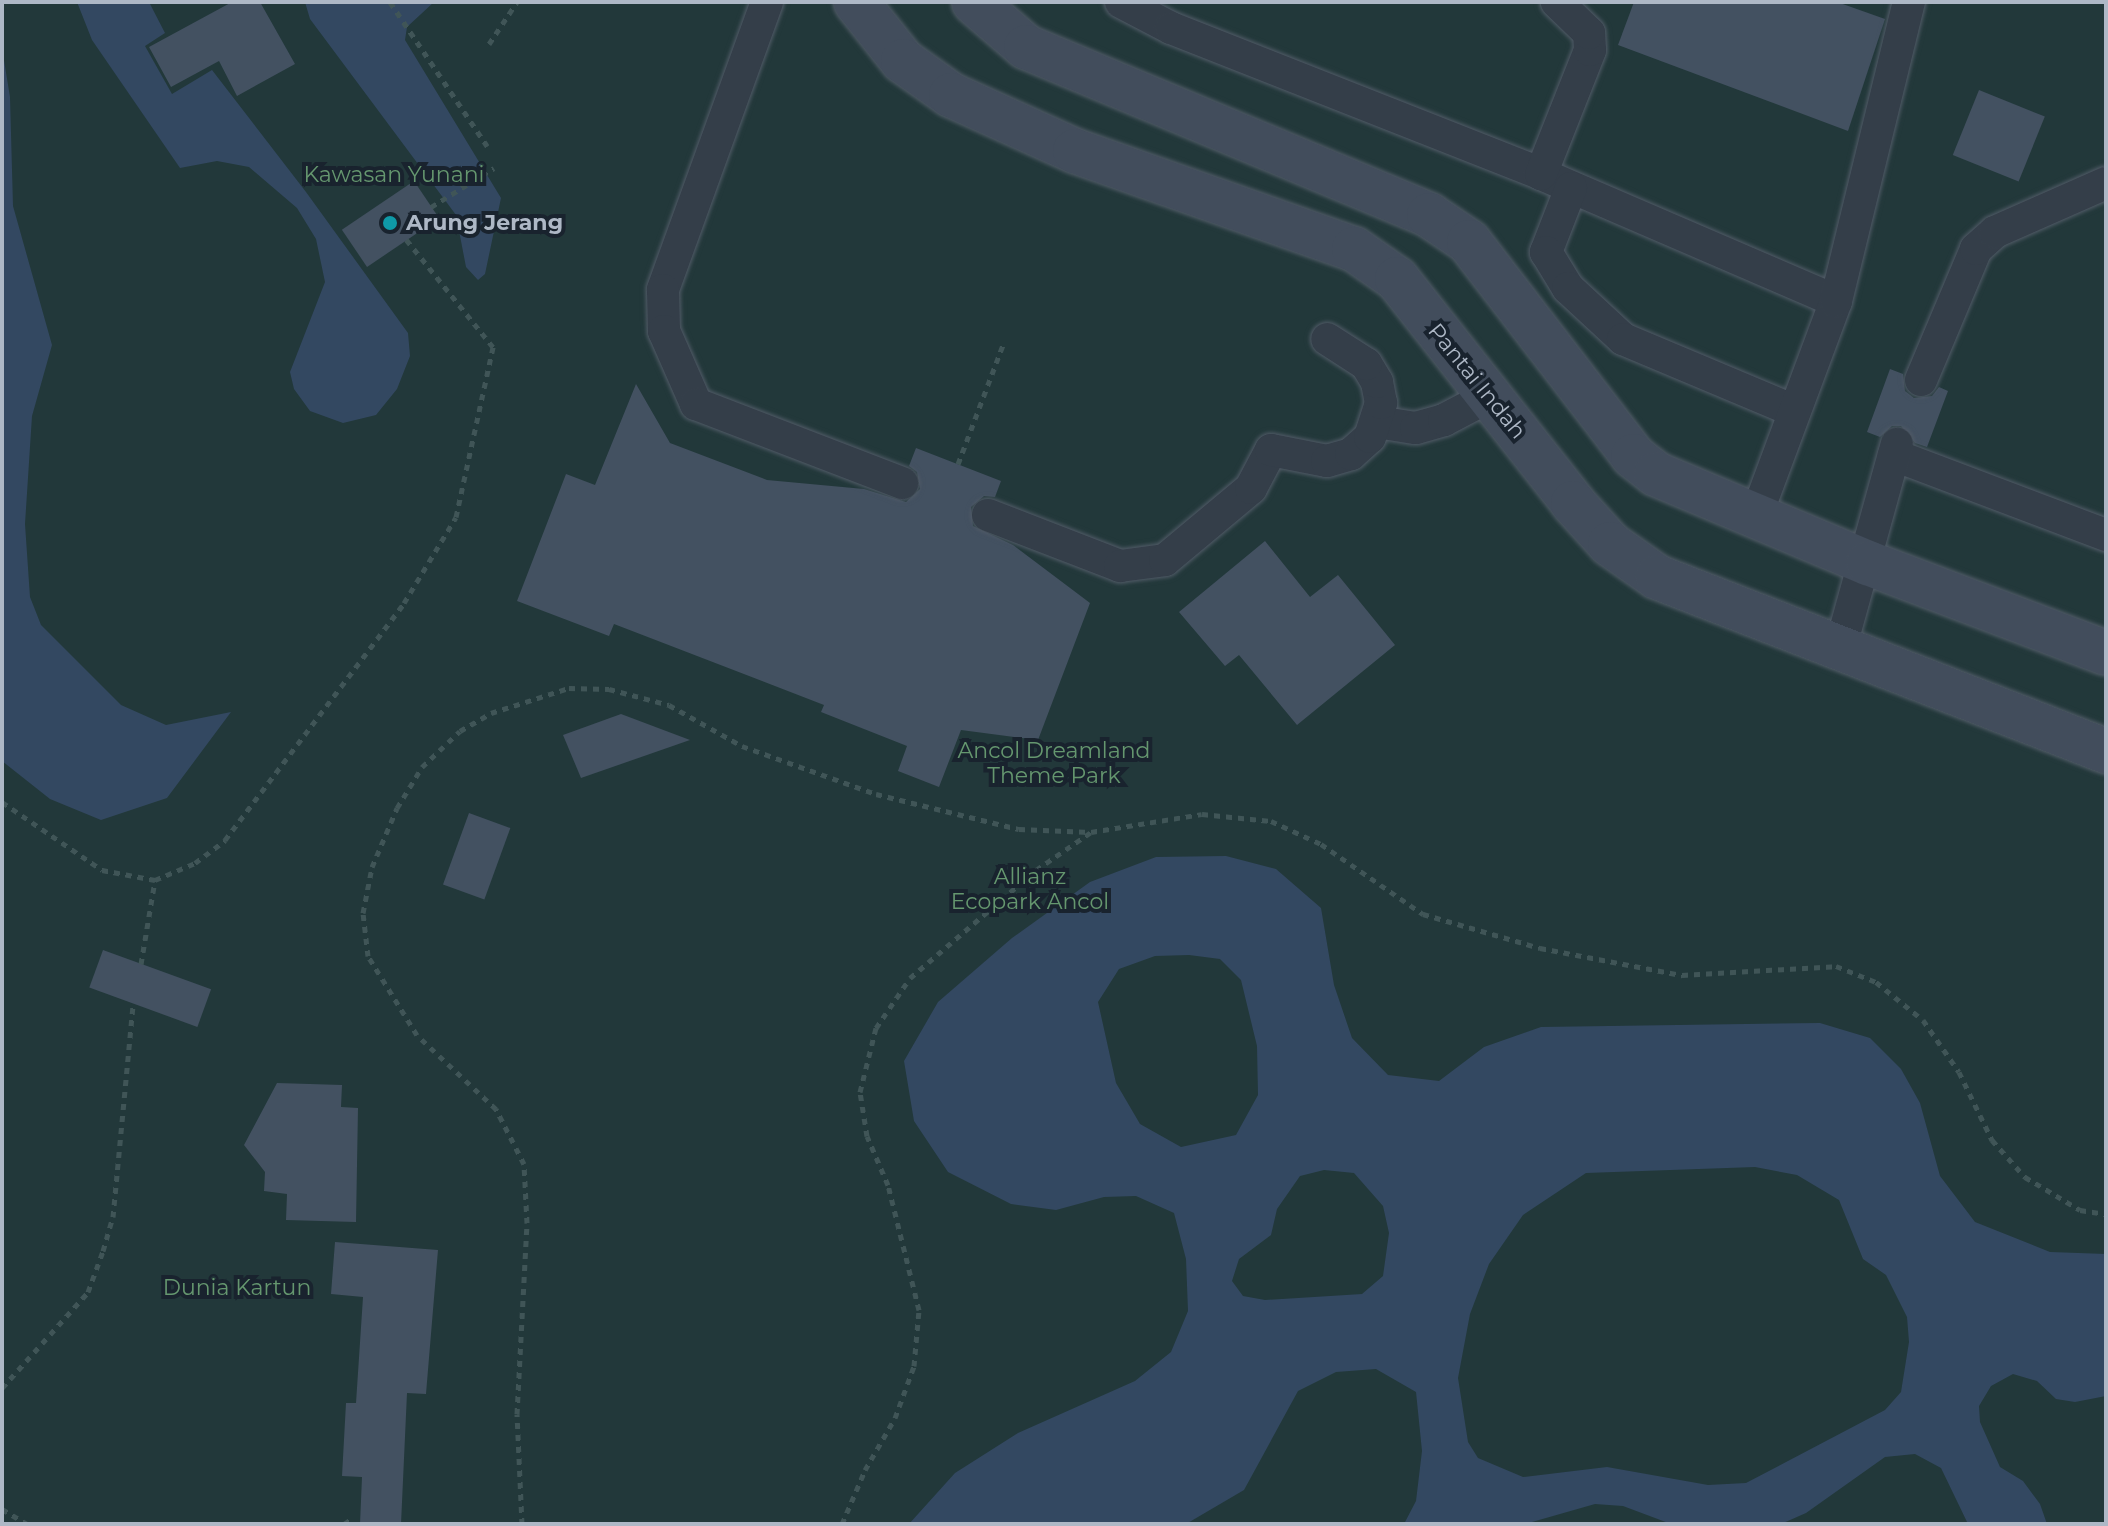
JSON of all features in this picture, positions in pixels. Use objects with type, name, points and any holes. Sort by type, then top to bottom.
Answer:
[{"type":"street","name":"Pantai Indah","points":[[856,2],[903,61],[951,95],[1075,151],[1354,249],[1397,279],[1610,544],[1657,577],[2106,751]]},
{"type":"street","points":[[974,2],[1026,47],[1429,215],[1469,242],[1493,269],[1633,456],[1656,474],[1868,563],[2106,653]]},
{"type":"lane","points":[[767,2],[663,290],[664,331],[696,404],[902,483]]},
{"type":"lane","points":[[1121,2],[1171,28],[1541,174],[1836,301]]},
{"type":"lane","points":[[1541,174],[1590,50],[1589,33],[1557,2]]},
{"type":"lane","points":[[1756,516],[1836,301],[1909,2]]},
{"type":"lane","points":[[1921,380],[1976,249],[1995,232],[2106,183]]},
{"type":"lane","points":[[1571,188],[1546,252],[1568,288],[1623,339],[1794,411]]},
{"type":"lane","points":[[988,515],[1120,566],[1145,566],[1184,548],[1251,488],[1271,450],[1327,461],[1351,454],[1377,422],[1377,382],[1366,364],[1327,339]]},
{"type":"lane","points":[[1377,422],[1416,428],[1444,420],[1490,396]]},
{"type":"lane","points":[[1840,649],[1868,563],[1880,498],[1896,450],[2106,535]]},
{"type":"path","points":[[390,2],[487,146]]},
{"type":"path","points":[[489,44],[517,2]]},
{"type":"path","points":[[431,207],[494,168]]},
{"type":"path","points":[[2,802],[85,862],[155,880],[195,863],[225,840],[404,603],[456,517],[493,347],[406,239]]},
{"type":"path","points":[[958,464],[1003,345]]},
{"type":"path","points":[[522,1524],[517,1414],[527,1223],[524,1164],[496,1109],[417,1035],[368,956],[363,913],[372,867],[397,808],[422,767],[460,731],[491,713],[569,688],[609,689],[669,705],[742,746],[864,790],[1019,829],[1091,832],[1202,814],[1271,821],[1321,844],[1423,914],[1540,948],[1682,975],[1765,967],[1836,966],[1876,982],[1923,1020],[1959,1072],[1992,1140],[2025,1177],[2080,1210],[2106,1214]]},
{"type":"path","points":[[842,1524],[865,1470],[895,1418],[914,1366],[919,1310],[862,1106],[860,1092],[876,1028],[910,978],[1036,870],[1091,832]]},
{"type":"path","points":[[141,964],[155,880]]},
{"type":"path","points":[[2,1388],[88,1292],[103,1251],[113,1217],[133,1005]]},
{"type":"path","points":[[2,1509],[27,1524]]},
{"type":"green space","name":"Allianz Ecopark Ancol","points":[[2,2],[2106,2],[2106,1524],[2,1524]]},
{"type":"water","points":[[77,2],[149,2],[165,33],[145,46],[172,94],[212,70],[306,192],[408,333],[410,356],[397,389],[376,415],[343,423],[310,411],[294,389],[290,372],[325,282],[316,239],[297,208],[249,167],[217,161],[180,168],[92,40]]},
{"type":"water","points":[[305,2],[434,2],[407,27],[405,40],[501,198],[485,274],[478,280],[466,267],[456,215],[310,19]]},
{"type":"water","points":[[2,48],[10,97],[13,206],[52,345],[32,416],[25,524],[30,597],[41,625],[121,705],[166,725],[231,712],[167,798],[101,820],[50,799],[2,761]]},
{"type":"water","points":[[1226,856],[1276,869],[1321,908],[1334,985],[1352,1038],[1388,1075],[1439,1081],[1484,1047],[1541,1027],[1820,1023],[1870,1038],[1901,1069],[1920,1103],[1940,1176],[1975,1222],[2050,1252],[2106,1254],[2106,1396],[2075,1402],[2056,1399],[2037,1381],[2013,1374],[1991,1386],[1979,1406],[1980,1422],[2000,1467],[2023,1481],[2040,1504],[2047,1524],[1968,1524],[1941,1468],[1915,1454],[1885,1457],[1806,1513],[1781,1524],[1671,1524],[1623,1506],[1595,1504],[1525,1524],[1404,1524],[1416,1501],[1422,1451],[1416,1392],[1376,1369],[1336,1372],[1298,1391],[1244,1490],[1186,1524],[909,1524],[955,1473],[1018,1433],[1135,1381],[1171,1352],[1188,1311],[1186,1259],[1174,1213],[1136,1196],[1104,1197],[1056,1210],[1011,1204],[948,1172],[914,1121],[904,1061],[938,1002],[1012,938],[1090,882],[1156,857]],"holes":[[[1189,955],[1220,959],[1241,980],[1257,1046],[1258,1095],[1236,1135],[1181,1147],[1140,1124],[1116,1083],[1098,1002],[1119,969],[1155,956]],[[1755,1167],[1797,1175],[1839,1200],[1863,1259],[1886,1275],[1907,1317],[1909,1342],[1901,1392],[1885,1410],[1746,1483],[1708,1485],[1607,1467],[1523,1477],[1478,1458],[1468,1442],[1458,1378],[1470,1314],[1489,1264],[1523,1215],[1586,1173]],[[1324,1170],[1354,1173],[1383,1206],[1389,1233],[1383,1276],[1362,1294],[1265,1300],[1243,1296],[1232,1281],[1239,1259],[1271,1235],[1277,1209],[1300,1176]]]},
{"type":"building","points":[[232,2],[260,2],[295,64],[237,96],[219,61],[171,87],[149,47]]},
{"type":"building","points":[[1634,2],[1837,2],[1885,19],[1848,131],[1618,45]]},
{"type":"building","points":[[1979,90],[2045,117],[2019,181],[1953,155]]},
{"type":"building","name":"Arung Jerang","points":[[414,181],[439,218],[367,267],[342,230]]},
{"type":"building","points":[[1890,369],[1903,374],[1905,391],[1914,398],[1932,396],[1939,387],[1948,391],[1927,447],[1915,443],[1901,426],[1892,426],[1880,437],[1867,432]]},
{"type":"building","points":[[636,384],[670,443],[767,480],[864,489],[906,502],[920,489],[917,472],[909,466],[916,448],[1001,481],[995,497],[984,496],[971,507],[973,526],[1013,545],[1090,603],[1038,740],[961,730],[939,787],[898,771],[907,746],[821,712],[824,705],[614,624],[609,636],[517,601],[566,474],[595,485]]},
{"type":"building","points":[[1265,541],[1310,597],[1338,575],[1395,645],[1297,725],[1239,655],[1225,666],[1179,612]]},
{"type":"building","points":[[621,714],[690,740],[581,778],[563,735]]},
{"type":"building","points":[[469,813],[510,828],[484,899],[443,884]]},
{"type":"building","points":[[103,950],[211,989],[197,1027],[89,988]]},
{"type":"building","points":[[277,1083],[342,1085],[341,1107],[358,1108],[356,1222],[286,1220],[287,1194],[264,1191],[265,1172],[244,1145]]},
{"type":"building","points":[[335,1242],[438,1250],[426,1394],[407,1393],[401,1524],[360,1524],[362,1477],[342,1476],[346,1403],[356,1403],[363,1297],[331,1294]]},
{"type":"place","name":"Arung Jerang","points":[[390,223]]},
{"type":"park label","name":"Kawasan Yunani","points":[[394,175]]},
{"type":"park label","name":"Ancol Dreamland Theme Park","points":[[1054,762]]},
{"type":"park label","name":"Dunia Kartun","points":[[237,1288]]}]
